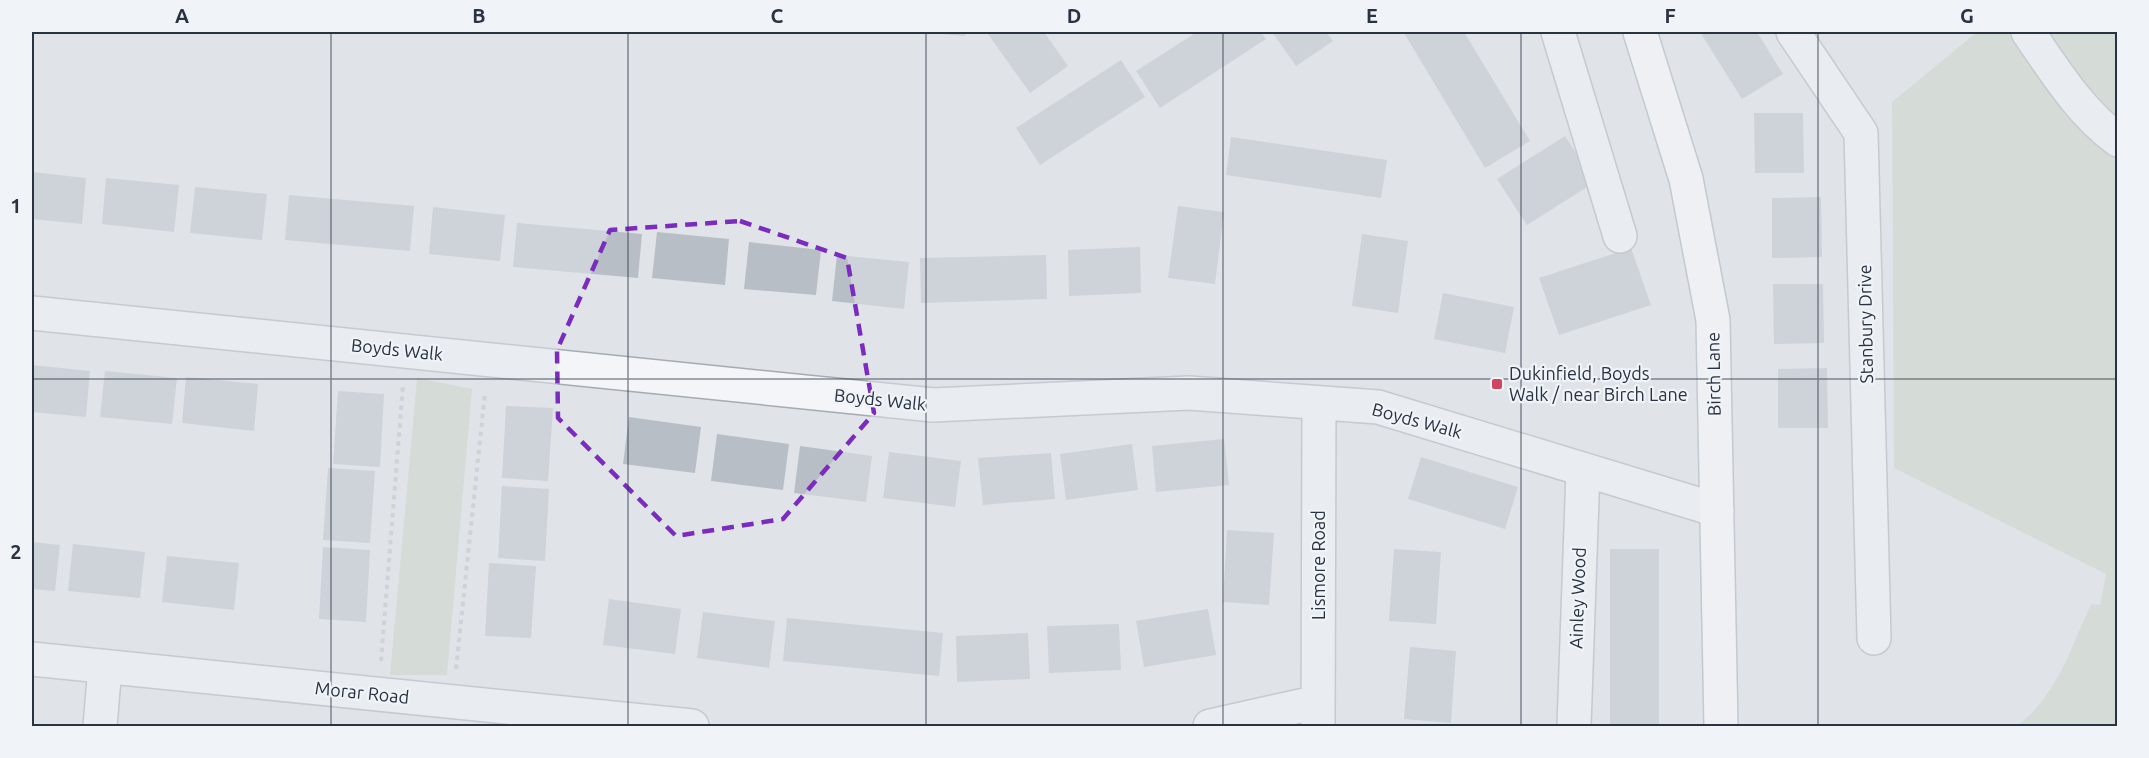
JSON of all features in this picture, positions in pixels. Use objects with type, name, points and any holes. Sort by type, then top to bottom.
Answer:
[{"type":"main road","name":"Birch Lane","points":[[1643,33],[1686,179],[1713,320],[1721,726]]},
{"type":"street","points":[[1558,32],[1620,236]]},
{"type":"street","name":"Stanbury Drive","points":[[1793,32],[1861,133],[1874,638]]},
{"type":"street","points":[[2028,32],[2069,93],[2098,125],[2118,140]]},
{"type":"street","name":"Boyds Walk","points":[[32,313],[933,405],[1189,393],[1378,407],[1717,510]]},
{"type":"street","name":"Lismore Road","points":[[1318,714],[1319,403]]},
{"type":"street","name":"Ainley Wood","points":[[1574,726],[1583,470]]},
{"type":"street","name":"Morar Road","points":[[32,659],[692,726]]},
{"type":"street","points":[[100,726],[105,667]]},
{"type":"street","points":[[1210,726],[1318,714]]},
{"type":"path","points":[[378,695],[405,351]]},
{"type":"path","points":[[453,702],[488,360]]},
{"type":"highlighted area","points":[[740,221],[847,258],[874,413],[783,519],[676,536],[558,418],[557,350],[610,230]]},
{"type":"green space","points":[[1977,32],[2117,32],[2117,726],[2017,726],[2031,714],[2052,686],[2091,604],[2100,605],[2106,574],[1894,468],[1892,102]]},
{"type":"green space","points":[[417,378],[472,389],[447,675],[390,675]]},
{"type":"building","points":[[965,32],[965,36],[928,33]]},
{"type":"building","points":[[992,32],[1044,32],[1068,66],[1030,93],[988,34]]},
{"type":"building","points":[[1197,32],[1261,32],[1266,39],[1160,108],[1136,71]]},
{"type":"building","points":[[1272,32],[1326,32],[1333,41],[1296,66]]},
{"type":"building","points":[[1464,32],[1530,141],[1485,168],[1404,33]]},
{"type":"building","points":[[1700,32],[1757,32],[1783,74],[1742,99]]},
{"type":"building","points":[[1121,60],[1145,97],[1040,165],[1016,128]]},
{"type":"building","points":[[1754,113],[1803,113],[1804,173],[1755,173]]},
{"type":"building","points":[[1565,136],[1595,182],[1527,225],[1497,179]]},
{"type":"building","points":[[1231,137],[1387,160],[1381,198],[1226,175]]},
{"type":"building","points":[[32,172],[86,178],[82,224],[32,219]]},
{"type":"building","points":[[106,178],[179,185],[174,232],[102,224]]},
{"type":"building","points":[[195,187],[267,194],[262,240],[190,233]]},
{"type":"building","points":[[289,195],[414,206],[410,251],[285,240]]},
{"type":"building","points":[[1821,197],[1822,257],[1772,258],[1772,198]]},
{"type":"building","points":[[1178,206],[1224,212],[1215,284],[1168,278]]},
{"type":"building","points":[[433,207],[505,215],[500,261],[429,254]]},
{"type":"building","points":[[517,223],[642,234],[638,278],[513,267]]},
{"type":"building","points":[[657,232],[729,239],[725,285],[652,278]]},
{"type":"building","points":[[1362,234],[1408,241],[1398,313],[1352,306]]},
{"type":"building","points":[[749,242],[821,250],[816,295],[744,289]]},
{"type":"building","points":[[1140,247],[1141,293],[1069,296],[1068,250]]},
{"type":"building","points":[[1631,248],[1651,305],[1559,335],[1539,278]]},
{"type":"building","points":[[837,255],[909,262],[904,309],[832,301]]},
{"type":"building","points":[[1046,255],[1047,299],[921,303],[920,258]]},
{"type":"building","points":[[1773,284],[1823,284],[1824,343],[1774,344]]},
{"type":"building","points":[[1443,293],[1514,307],[1505,353],[1434,339]]},
{"type":"building","points":[[32,365],[90,371],[86,417],[32,412]]},
{"type":"building","points":[[1827,368],[1828,428],[1778,428],[1778,369]]},
{"type":"building","points":[[105,371],[177,378],[172,424],[100,417]]},
{"type":"building","points":[[186,377],[258,384],[254,431],[182,423]]},
{"type":"building","points":[[338,391],[384,394],[380,467],[333,464]]},
{"type":"building","points":[[506,406],[553,408],[548,481],[502,478]]},
{"type":"building","points":[[629,417],[701,427],[695,473],[623,464]]},
{"type":"building","points":[[717,434],[789,444],[783,490],[711,481]]},
{"type":"building","points":[[1224,439],[1229,485],[1156,492],[1152,446]]},
{"type":"building","points":[[1132,444],[1138,490],[1066,500],[1060,454]]},
{"type":"building","points":[[800,446],[872,456],[866,502],[794,493]]},
{"type":"building","points":[[889,452],[961,461],[955,507],[883,498]]},
{"type":"building","points":[[1051,453],[1055,499],[983,505],[978,458]]},
{"type":"building","points":[[1421,457],[1518,487],[1505,529],[1408,499]]},
{"type":"building","points":[[328,468],[375,471],[370,543],[323,540]]},
{"type":"building","points":[[502,486],[549,489],[545,561],[498,558]]},
{"type":"building","points":[[1227,530],[1274,533],[1269,605],[1223,602]]},
{"type":"building","points":[[32,542],[60,545],[55,591],[32,589]]},
{"type":"building","points":[[73,544],[145,552],[140,598],[68,591]]},
{"type":"building","points":[[323,547],[370,550],[366,622],[319,619]]},
{"type":"building","points":[[1394,549],[1441,552],[1436,624],[1389,621]]},
{"type":"building","points":[[1610,549],[1659,549],[1659,726],[1610,726]]},
{"type":"building","points":[[167,556],[239,563],[234,610],[162,602]]},
{"type":"building","points":[[489,563],[536,566],[531,638],[485,636]]},
{"type":"building","points":[[609,599],[681,609],[675,654],[603,645]]},
{"type":"building","points":[[1208,609],[1216,655],[1144,667],[1136,621]]},
{"type":"building","points":[[703,612],[775,621],[769,668],[697,658]]},
{"type":"building","points":[[787,618],[943,633],[939,676],[783,661]]},
{"type":"building","points":[[1119,624],[1121,670],[1049,673],[1047,626]]},
{"type":"building","points":[[1028,633],[1030,679],[957,682],[956,636]]},
{"type":"building","points":[[1410,647],[1456,651],[1451,723],[1404,719]]},
{"type":"place","name":"Dukinfield, Boyds Walk / near Birch Lane","points":[[1497,384]]}]
